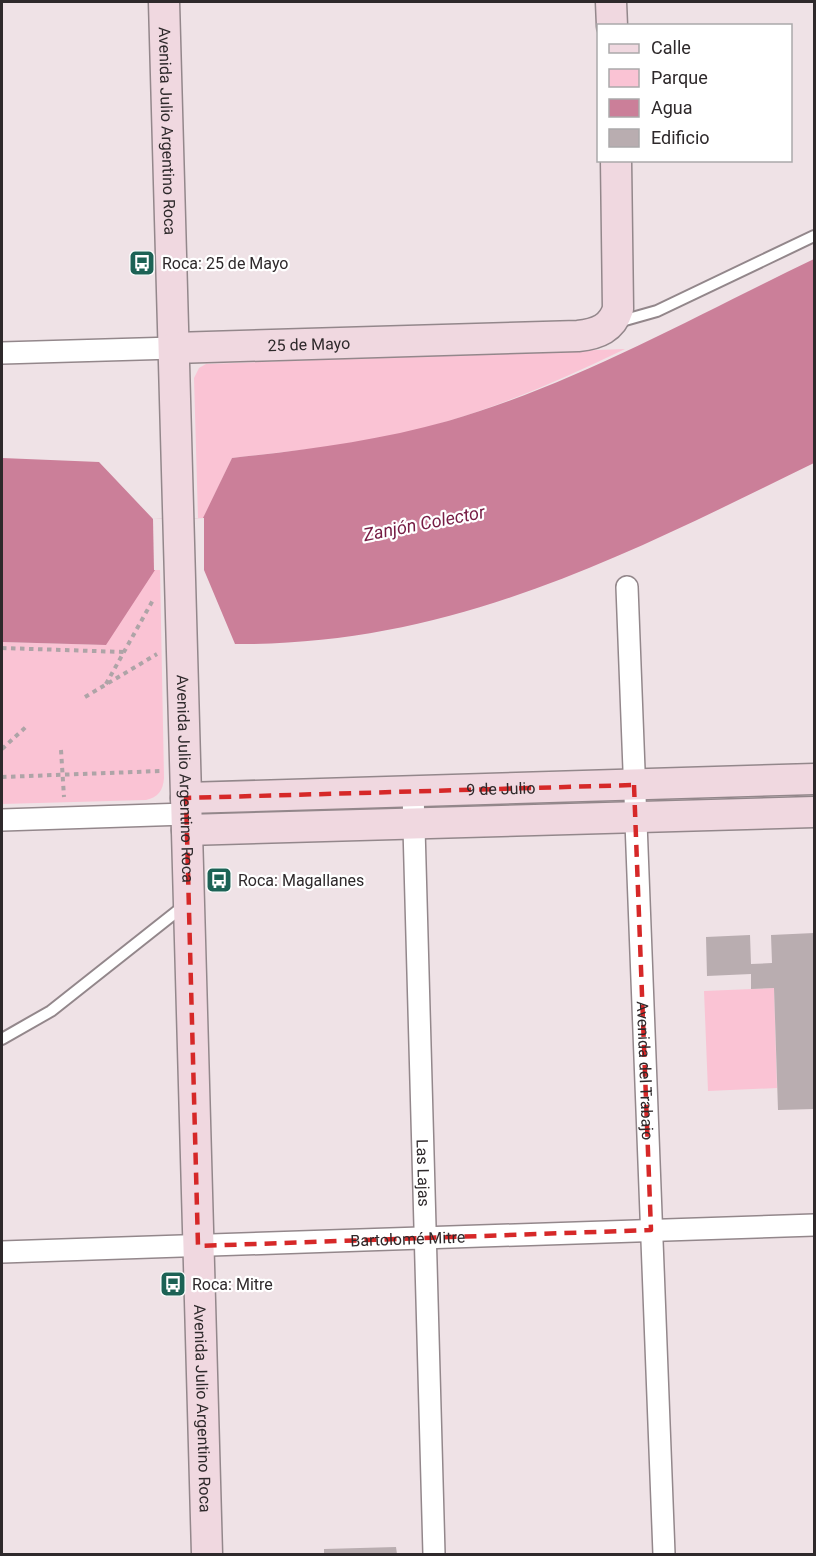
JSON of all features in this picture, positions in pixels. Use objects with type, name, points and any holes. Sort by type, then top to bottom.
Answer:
[{"type":"main road","name":"Avenida Julio Argentino Roca","points":[[164,2],[207,1554]]},
{"type":"main road","points":[[611,2],[612,24]]},
{"type":"main road","points":[[612,323],[619,300],[615,162]]},
{"type":"main road","name":"25 de Mayo","points":[[174,348],[578,336],[597,333],[612,323]]},
{"type":"main road","name":"9 de Julio","points":[[186,814],[413,791],[814,779]]},
{"type":"main road","name":"9 de Julio","points":[[186,814],[414,823],[814,812]]},
{"type":"street","name":"25 de Mayo","points":[[2,353],[174,348]]},
{"type":"street","name":"Avenida del Trabajo","points":[[627,587],[664,1554]]},
{"type":"street","name":"Las Lajas","points":[[413,791],[434,1554]]},
{"type":"street","name":"9 de Julio","points":[[2,820],[186,814]]},
{"type":"street","name":"Bartolomé Mitre","points":[[2,1252],[814,1224]]},
{"type":"lane","points":[[612,323],[657,311],[814,236]]},
{"type":"lane","points":[[2,1039],[51,1011],[189,903]]},
{"type":"path","points":[[106,684],[158,592]]},
{"type":"path","points":[[2,648],[124,652]]},
{"type":"path","points":[[85,697],[159,653]]},
{"type":"path","points":[[2,749],[28,725]]},
{"type":"path","points":[[61,750],[64,802]]},
{"type":"path","points":[[2,777],[164,771]]},
{"type":"highlighted area","points":[[634,785],[651,1230],[198,1246],[186,798]]},
{"type":"green space","points":[[625,349],[518,396],[436,425],[364,441],[232,458],[204,517],[570,529],[198,518],[194,378],[199,368],[206,364]]},
{"type":"green space","points":[[2,499],[155,570],[160,570],[164,778],[161,790],[154,797],[146,800],[2,804],[2,642],[106,645]]},
{"type":"green space","points":[[774,988],[777,1088],[708,1091],[704,991]]},
{"type":"water","name":"Zanjón Colector","points":[[814,259],[814,463],[675,530],[535,589],[464,612],[391,630],[314,641],[235,644],[204,570],[155,570],[106,645],[2,642],[2,458],[99,462],[153,519],[203,518],[232,458],[314,448],[395,434],[495,406],[634,348]]},
{"type":"pier","points":[[204,518],[204,570],[154,570],[153,519]]},
{"type":"building","points":[[814,933],[814,1109],[778,1110],[774,988],[751,989],[751,974],[707,976],[706,937],[750,935],[751,964],[772,963],[771,935]]},
{"type":"building","points":[[396,1547],[397,1554],[324,1554],[324,1549]]},
{"type":"place","name":"Roca: 25 de Mayo","points":[[142,263]]},
{"type":"place","name":"Roca: Magallanes","points":[[219,880]]},
{"type":"place","name":"Roca: Mitre","points":[[173,1284]]}]
